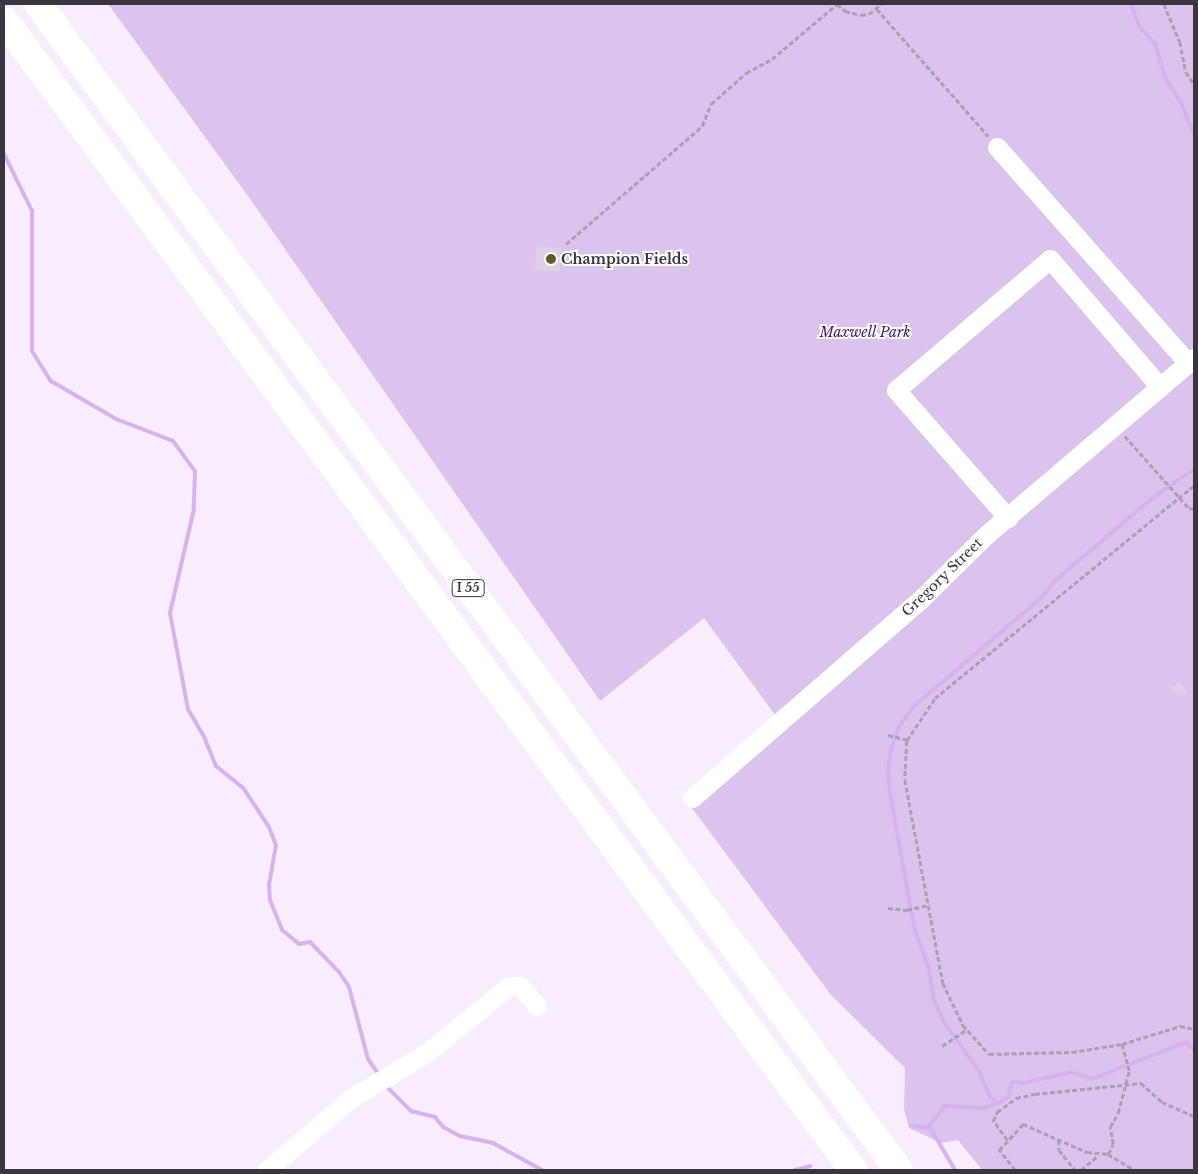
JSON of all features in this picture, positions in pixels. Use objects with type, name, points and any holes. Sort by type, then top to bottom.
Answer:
[{"type":"highway","name":"I 55","points":[[38,4],[899,1170]]},
{"type":"highway","name":"I 55","points":[[4,20],[853,1170]]},
{"type":"street","points":[[997,146],[1191,361]]},
{"type":"street","points":[[1008,518],[896,390],[1050,260],[1160,387]]},
{"type":"street","name":"Gregory Street","points":[[692,798],[924,597],[986,536],[1191,361]]},
{"type":"street","points":[[267,1170],[350,1099],[428,1052],[509,986],[520,986],[537,1006]]},
{"type":"path","points":[[566,244],[702,126],[711,104],[746,73],[772,59],[837,4],[853,15],[869,14],[881,4]]},
{"type":"path","points":[[1164,4],[1180,42],[1186,72],[1194,84]]},
{"type":"path","points":[[877,9],[997,146]]},
{"type":"path","points":[[1116,425],[1188,508],[1194,509]]},
{"type":"path","points":[[1194,486],[935,699],[908,740],[905,780],[943,983],[966,1029],[989,1054],[1072,1052],[1122,1044],[1180,1026],[1194,1028]]},
{"type":"path","points":[[890,735],[908,740]]},
{"type":"path","points":[[888,908],[907,910],[928,905]]},
{"type":"path","points":[[942,1046],[966,1029]]},
{"type":"path","points":[[1108,1154],[1113,1144],[1110,1127],[1118,1113],[1130,1071],[1122,1044]]},
{"type":"path","points":[[1008,1140],[993,1121],[997,1112],[1016,1098],[1141,1083],[1162,1102],[1194,1116]]},
{"type":"path","points":[[1015,1170],[999,1150],[1023,1124],[1099,1155],[1108,1154],[1135,1170]]},
{"type":"path","points":[[1059,1140],[1059,1150],[1075,1170]]},
{"type":"path","points":[[1081,1170],[1099,1155]]},
{"type":"green space","name":"Maxwell Park","points":[[108,4],[1194,4],[1194,1170],[982,1170],[958,1140],[941,1143],[909,1128],[904,1109],[905,1068],[831,995],[692,808],[784,727],[704,618],[600,701],[248,196]]},
{"type":"building","points":[[536,247],[561,248],[560,271],[535,270]]},
{"type":"building","points":[[1180,682],[1187,691],[1179,697],[1172,688]]},
{"type":"waterway","points":[[1131,4],[1139,26],[1155,44],[1166,79],[1182,105],[1194,134]]},
{"type":"waterway","points":[[4,154],[32,211],[32,351],[51,381],[116,419],[173,441],[195,471],[194,509],[170,613],[188,709],[205,739],[216,766],[244,789],[269,827],[276,845],[269,883],[270,900],[282,930],[299,944],[310,942],[339,972],[349,987],[368,1059],[377,1072]]},
{"type":"waterway","points":[[998,1103],[990,1097],[980,1073],[944,1022],[934,1001],[929,968],[915,932],[890,793],[888,768],[891,749],[898,728],[913,707],[1041,598],[1056,580],[1150,500],[1194,469]]},
{"type":"waterway","points":[[928,1127],[945,1106],[983,1108],[998,1103],[1008,1097],[1012,1082],[1024,1083],[1071,1072],[1092,1079],[1181,1044],[1187,1043],[1194,1050]]},
{"type":"waterway","points":[[388,1088],[411,1111],[435,1117],[443,1127],[460,1136],[493,1143],[542,1170]]},
{"type":"waterway","points":[[911,1125],[931,1129],[955,1170]]},
{"type":"waterway","points":[[795,1170],[811,1166]]},
{"type":"place","name":"Champion Fields","points":[[551,259]]}]
